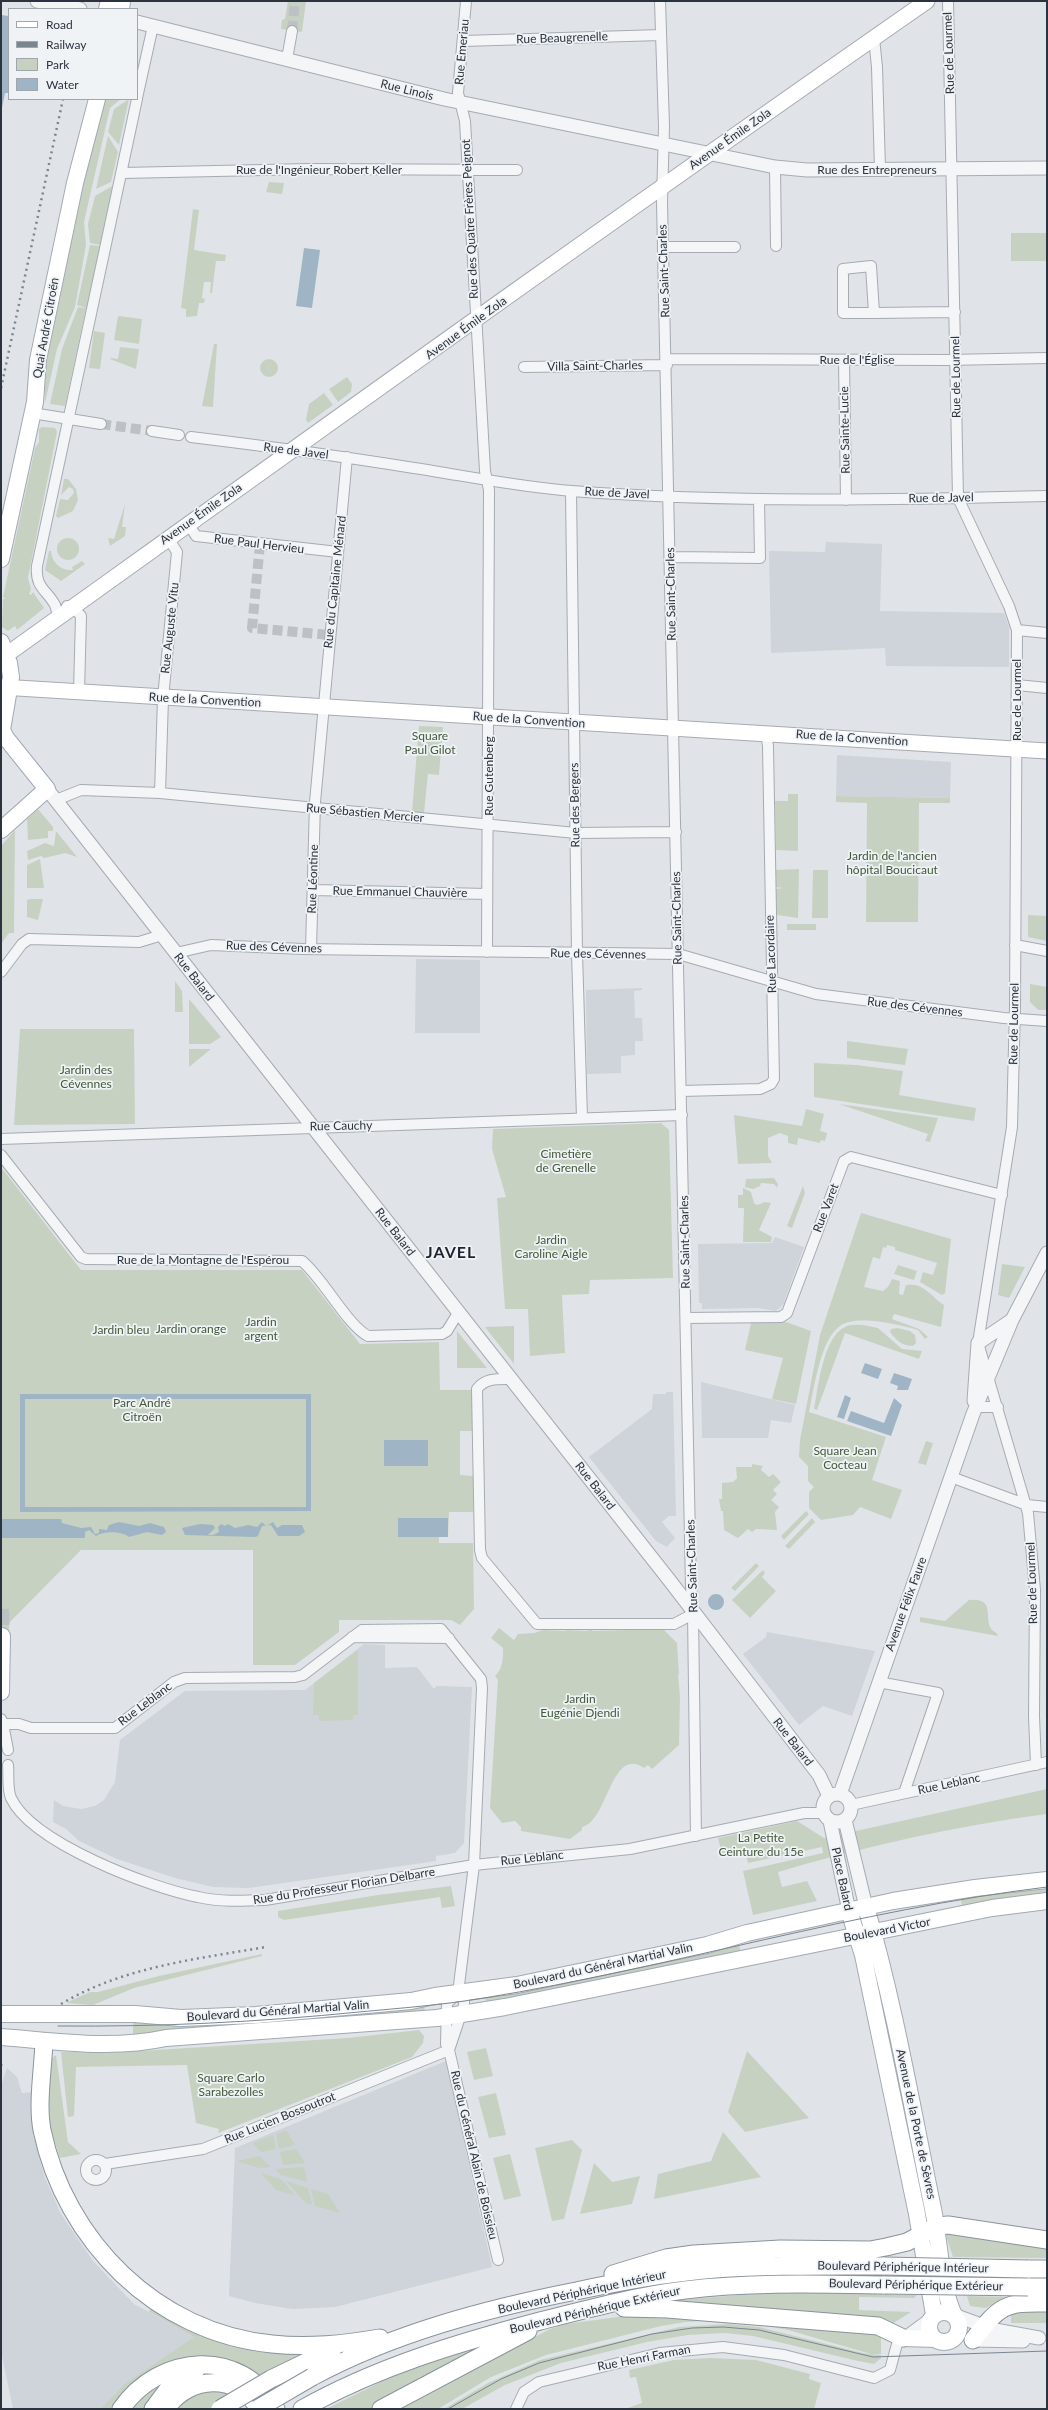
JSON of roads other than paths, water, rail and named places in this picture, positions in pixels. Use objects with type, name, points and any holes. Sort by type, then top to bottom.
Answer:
[{"type":"highway","points":[[44,2042],[41,2116],[42,2128],[52,2165],[74,2214],[94,2244],[112,2265],[134,2286],[163,2306],[205,2328],[271,2344],[309,2347],[344,2344],[416,2332]]},
{"type":"highway","points":[[532,2300],[666,2258],[744,2250],[870,2250],[900,2244],[937,2226],[948,2224],[1047,2240]]},
{"type":"highway","name":"Boulevard Périphérique Intérieur","points":[[258,2409],[308,2369],[357,2354],[416,2332],[532,2300],[651,2277],[703,2270],[786,2266],[1047,2269]]},
{"type":"highway","name":"Boulevard Périphérique Extérieur","points":[[302,2409],[324,2396],[369,2375],[416,2356],[598,2307],[685,2290],[729,2286],[813,2284],[1047,2287]]},
{"type":"highway","points":[[978,2333],[1008,2305],[1017,2303],[1047,2303]]},
{"type":"highway","points":[[598,2307],[667,2309],[878,2326],[903,2338]]},
{"type":"highway","points":[[381,2409],[554,2318]]},
{"type":"highway","points":[[220,2409],[249,2391],[308,2369],[344,2344]]},
{"type":"highway","points":[[121,2409],[138,2390],[165,2373],[191,2364],[213,2365],[231,2370],[259,2388],[276,2409]]},
{"type":"highway","points":[[152,2409],[166,2390],[177,2380],[194,2370],[213,2365]]},
{"type":"highway","points":[[166,2409],[173,2400],[185,2390],[198,2384],[214,2382],[234,2386],[249,2396],[258,2409]]},
{"type":"main road","name":"Avenue Émile Zola","points":[[3,650],[57,612],[73,607],[188,523],[475,322],[662,187],[927,1]]},
{"type":"main road","name":"Quai André Citroën","points":[[1,559],[32,413],[38,360],[75,183],[97,100]]},
{"type":"main road","points":[[3,650],[11,672],[6,687]]},
{"type":"main road","name":"Rue de la Convention","points":[[6,687],[163,698],[1047,751]]},
{"type":"main road","name":"Rue Balard","points":[[6,687],[3,726],[6,738],[52,794]]},
{"type":"main road","points":[[1,830],[52,794]]},
{"type":"main road","points":[[1,1692],[2,1636]]},
{"type":"main road","points":[[849,1911],[975,1888],[1047,1880]]},
{"type":"main road","name":"Boulevard Victor","points":[[728,1961],[992,1908],[1047,1900]]},
{"type":"main road","name":"Place Balard","points":[[866,1907],[873,1933]]},
{"type":"main road","name":"Boulevard du Général Martial Valin","points":[[1,2014],[135,2014],[181,2018],[256,2015],[403,2002],[458,1992],[532,1982],[707,1945],[747,1933],[849,1911]]},
{"type":"main road","name":"Place Balard","points":[[849,1911],[856,1936]]},
{"type":"main road","name":"Avenue de la Porte de Sèvres","points":[[873,1933],[882,1962],[937,2226],[948,2301],[954,2315]]},
{"type":"main road","name":"Avenue de la Porte de Sèvres","points":[[856,1936],[863,1955],[921,2235],[934,2315]]},
{"type":"main road","name":"Boulevard du Général Martial Valin","points":[[1,2038],[44,2042],[128,2044],[166,2038],[453,2019],[728,1961]]},
{"type":"main road","points":[[44,2014],[44,2042]]},
{"type":"main road","points":[[935,2339],[929,2328],[934,2315],[943,2312],[954,2315],[960,2327],[954,2339]]},
{"type":"main road","points":[[903,2338],[935,2339],[945,2342],[978,2333]]},
{"type":"street","points":[[37,1],[73,8]]},
{"type":"street","name":"Rue Emeriau","points":[[461,102],[458,93],[466,1]]},
{"type":"street","name":"Rue Saint-Charles","points":[[660,1],[664,144],[662,187],[667,362],[691,1586],[694,1614],[696,1836]]},
{"type":"street","name":"Rue de Lourmel","points":[[948,1],[953,169],[958,498],[1006,599],[1017,630],[1012,1126],[978,1343],[1027,1505],[1035,1590],[1034,1716],[1036,1765]]},
{"type":"street","name":"Rue Linois","points":[[138,22],[461,102],[709,154]]},
{"type":"street","points":[[138,94],[153,26]]},
{"type":"street","points":[[288,59],[292,31]]},
{"type":"street","name":"Rue Beaugrenelle","points":[[463,41],[661,35]]},
{"type":"street","points":[[874,38],[877,67],[880,169]]},
{"type":"street","points":[[57,612],[41,588],[36,571],[137,100]]},
{"type":"street","name":"Rue des Quatre Frères Peignot","points":[[461,102],[465,121],[475,322],[487,480]]},
{"type":"street","name":"Rue des Entrepreneurs","points":[[709,154],[775,167],[807,170],[1047,168]]},
{"type":"street","points":[[775,167],[776,246]]},
{"type":"street","name":"Rue de l'Ingénieur Robert Keller","points":[[122,173],[310,169],[517,170]]},
{"type":"street","points":[[664,247],[736,247]]},
{"type":"street","points":[[874,313],[871,266],[843,269],[843,313],[874,313],[955,312]]},
{"type":"street","name":"Rue de l'Église","points":[[667,362],[1047,358]]},
{"type":"street","name":"Rue Sainte-Lucie","points":[[844,360],[846,500]]},
{"type":"street","name":"Villa Saint-Charles","points":[[524,367],[667,362]]},
{"type":"street","points":[[32,413],[101,424]]},
{"type":"street","points":[[152,431],[179,435]]},
{"type":"street","name":"Rue de Javel","points":[[191,437],[347,457],[487,480],[571,491],[759,499],[846,500],[1047,496]]},
{"type":"street","name":"Rue du Capitaine Ménard","points":[[315,809],[323,707],[347,457]]},
{"type":"street","name":"Rue Gutenberg","points":[[487,480],[489,490],[489,825],[487,952]]},
{"type":"street","name":"Rue des Bergers","points":[[571,491],[577,953],[582,1118]]},
{"type":"street","points":[[671,557],[760,558],[759,499]]},
{"type":"street","name":"Rue Paul Hervieu","points":[[188,523],[196,536],[338,552]]},
{"type":"street","name":"Rue Auguste Vitu","points":[[160,793],[163,698],[177,552],[168,538]]},
{"type":"street","points":[[73,607],[80,616],[80,692]]},
{"type":"street","points":[[1017,630],[1047,632]]},
{"type":"street","points":[[1017,685],[1047,688]]},
{"type":"street","name":"Rue Lacordaire","points":[[681,1091],[760,1089],[771,1084],[774,1079],[768,746],[766,733]]},
{"type":"street","name":"Rue Sébastien Mercier","points":[[52,794],[81,790],[160,793],[576,833],[676,832]]},
{"type":"street","name":"Rue Balard","points":[[52,794],[311,1127],[670,1581],[834,1795]]},
{"type":"street","name":"Rue Léontine","points":[[311,949],[315,809]]},
{"type":"street","name":"Rue Emmanuel Chauvière","points":[[313,890],[487,894]]},
{"type":"street","points":[[1,972],[22,944],[29,939],[140,942],[162,935]]},
{"type":"street","name":"Rue des Cévennes","points":[[176,953],[211,945],[311,949],[678,954],[816,994],[1014,1019],[1047,1021]]},
{"type":"street","points":[[1015,945],[1047,951]]},
{"type":"street","name":"Rue Cauchy","points":[[1,1139],[682,1115]]},
{"type":"street","name":"Rue de la Montagne de l'Espérou","points":[[1,1155],[80,1257],[86,1259],[302,1261],[358,1328],[368,1336],[442,1334],[447,1331],[458,1313]]},
{"type":"street","name":"Rue Varet","points":[[686,1318],[781,1316],[786,1313],[844,1161],[847,1158],[1002,1195]]},
{"type":"street","name":"Avenue Félix Faure","points":[[834,1795],[878,1682],[974,1411],[1012,1320],[1047,1253]]},
{"type":"street","name":"Avenue Félix Faure","points":[[974,1411],[978,1343],[1012,1320]]},
{"type":"street","points":[[978,1343],[987,1344],[995,1358]]},
{"type":"street","points":[[510,1379],[491,1379],[480,1385],[477,1389],[480,1550],[487,1564],[537,1624],[674,1624],[694,1614]]},
{"type":"street","points":[[974,1411],[998,1407]]},
{"type":"street","points":[[951,1477],[1027,1505],[1047,1507]]},
{"type":"street","name":"Rue Leblanc","points":[[2,1721],[31,1728],[115,1728],[180,1679],[295,1677],[303,1675],[362,1630],[372,1628],[439,1628],[449,1638],[481,1679],[474,1865],[630,1849],[804,1813],[827,1817]]},
{"type":"street","points":[[878,1682],[938,1693],[904,1793]]},
{"type":"street","points":[[2,1721],[6,1743]]},
{"type":"street","name":"Rue Leblanc","points":[[851,1805],[1047,1762]]},
{"type":"street","name":"Rue du Professeur Florian Delbarre","points":[[8,1765],[9,1793],[13,1801],[25,1814],[52,1837],[84,1856],[115,1870],[198,1897],[230,1901],[265,1900],[474,1865]]},
{"type":"street","points":[[834,1795],[845,1796],[851,1805],[850,1814],[845,1820],[839,1822],[827,1817],[823,1805],[834,1795]]},
{"type":"street","name":"Place Balard","points":[[827,1817],[849,1911]]},
{"type":"street","name":"Place Balard","points":[[845,1820],[866,1907]]},
{"type":"street","points":[[453,2019],[447,2003],[458,1992],[474,1865]]},
{"type":"street","points":[[450,2050],[453,2019],[464,2001],[458,1992]]},
{"type":"street","name":"Rue Lucien Bossoutrot","points":[[104,2164],[203,2149],[450,2050]]},
{"type":"street","name":"Rue du Général Alain de Boissieu","points":[[450,2050],[498,2260]]},
{"type":"street","points":[[903,2338],[934,2315]]},
{"type":"street","points":[[954,2315],[978,2333],[1043,2338]]},
{"type":"street","name":"Rue Henri Farman","points":[[516,2409],[524,2392],[539,2382],[660,2353],[690,2348],[723,2347],[761,2350],[874,2378],[890,2370],[894,2362],[898,2344],[903,2338]]},
{"type":"water","points":[[1,1],[8,8],[8,93],[5,93],[1,113]]},
{"type":"water","points":[[304,248],[320,250],[312,308],[296,306]]},
{"type":"water","points":[[865,1363],[882,1369],[878,1379],[861,1373]]},
{"type":"water","points":[[894,1373],[912,1379],[908,1390],[897,1390],[898,1386],[890,1383]]},
{"type":"water","points":[[20,1394],[311,1394],[311,1511],[20,1512]],"holes":[[[25,1399],[306,1399],[306,1507],[25,1507]]]},
{"type":"water","points":[[845,1395],[851,1398],[844,1419],[837,1417]]},
{"type":"water","points":[[894,1398],[902,1405],[891,1436],[847,1421],[851,1411],[884,1423]]},
{"type":"water","points":[[384,1440],[428,1440],[428,1466],[384,1466]]},
{"type":"water","points":[[398,1518],[448,1518],[448,1537],[398,1537]]},
{"type":"water","points":[[1,1519],[61,1519],[62,1523],[81,1528],[91,1527],[95,1534],[99,1533],[99,1529],[107,1530],[109,1525],[119,1522],[139,1526],[150,1523],[164,1527],[166,1532],[162,1535],[147,1532],[129,1537],[112,1532],[99,1534],[96,1536],[89,1530],[85,1532],[85,1538],[1,1538]]},
{"type":"water","points":[[262,1522],[266,1526],[262,1526],[258,1536],[255,1537],[185,1535],[182,1528],[200,1524],[213,1525],[215,1528],[208,1535],[213,1535],[219,1532],[218,1527],[221,1524],[225,1526],[228,1524],[235,1528],[248,1525],[257,1527]]},
{"type":"water","points":[[273,1522],[277,1528],[282,1525],[302,1525],[305,1532],[299,1536],[278,1536],[271,1525],[267,1525]]},
{"type":"water","points":[[716,1594],[722,1596],[724,1602],[722,1608],[716,1610],[710,1608],[708,1602],[710,1596]]},
{"type":"tunnel","points":[[292,31],[295,1]]},
{"type":"tunnel","points":[[101,424],[152,431]]},
{"type":"tunnel","points":[[260,544],[252,628],[330,635]]},
{"type":"tunnel","points":[[1,1609],[2,1636]]},
{"type":"tram line","points":[[58,2026],[134,2026],[246,2021],[406,2008],[469,2000],[625,1971],[835,1924],[905,1910],[976,1897],[1047,1887]]},
{"type":"tram line","points":[[448,2409],[501,2379],[539,2363],[652,2334],[692,2328],[723,2327],[759,2330],[873,2357],[1047,2351]]},
{"type":"railway","points":[[1,388],[63,100]]},
{"type":"railway","points":[[61,2004],[85,1991],[109,1981],[160,1966],[266,1947]]},
{"type":"district","name":"JAVEL","points":[[451,1253]]},
{"type":"park label","name":"Square Paul Gilot","points":[[430,743]]},
{"type":"park label","name":"Jardin de l'ancien hôpital Boucicaut","points":[[892,863]]},
{"type":"park label","name":"Jardin des Cévennes","points":[[86,1077]]},
{"type":"park label","name":"Cimetière de Grenelle","points":[[566,1161]]},
{"type":"park label","name":"Jardin Caroline Aigle","points":[[551,1247]]},
{"type":"park label","name":"Jardin orange","points":[[191,1329]]},
{"type":"park label","name":"Jardin argent","points":[[261,1329]]},
{"type":"park label","name":"Jardin bleu","points":[[121,1330]]},
{"type":"park label","name":"Parc André Citroën","points":[[142,1410]]},
{"type":"park label","name":"Square Jean Cocteau","points":[[845,1458]]},
{"type":"park label","name":"Jardin Eugénie Djendi","points":[[580,1706]]},
{"type":"park label","name":"La Petite Ceinture du 15e","points":[[761,1845]]},
{"type":"park label","name":"Square Carlo Sarabezolles","points":[[231,2085]]}]
